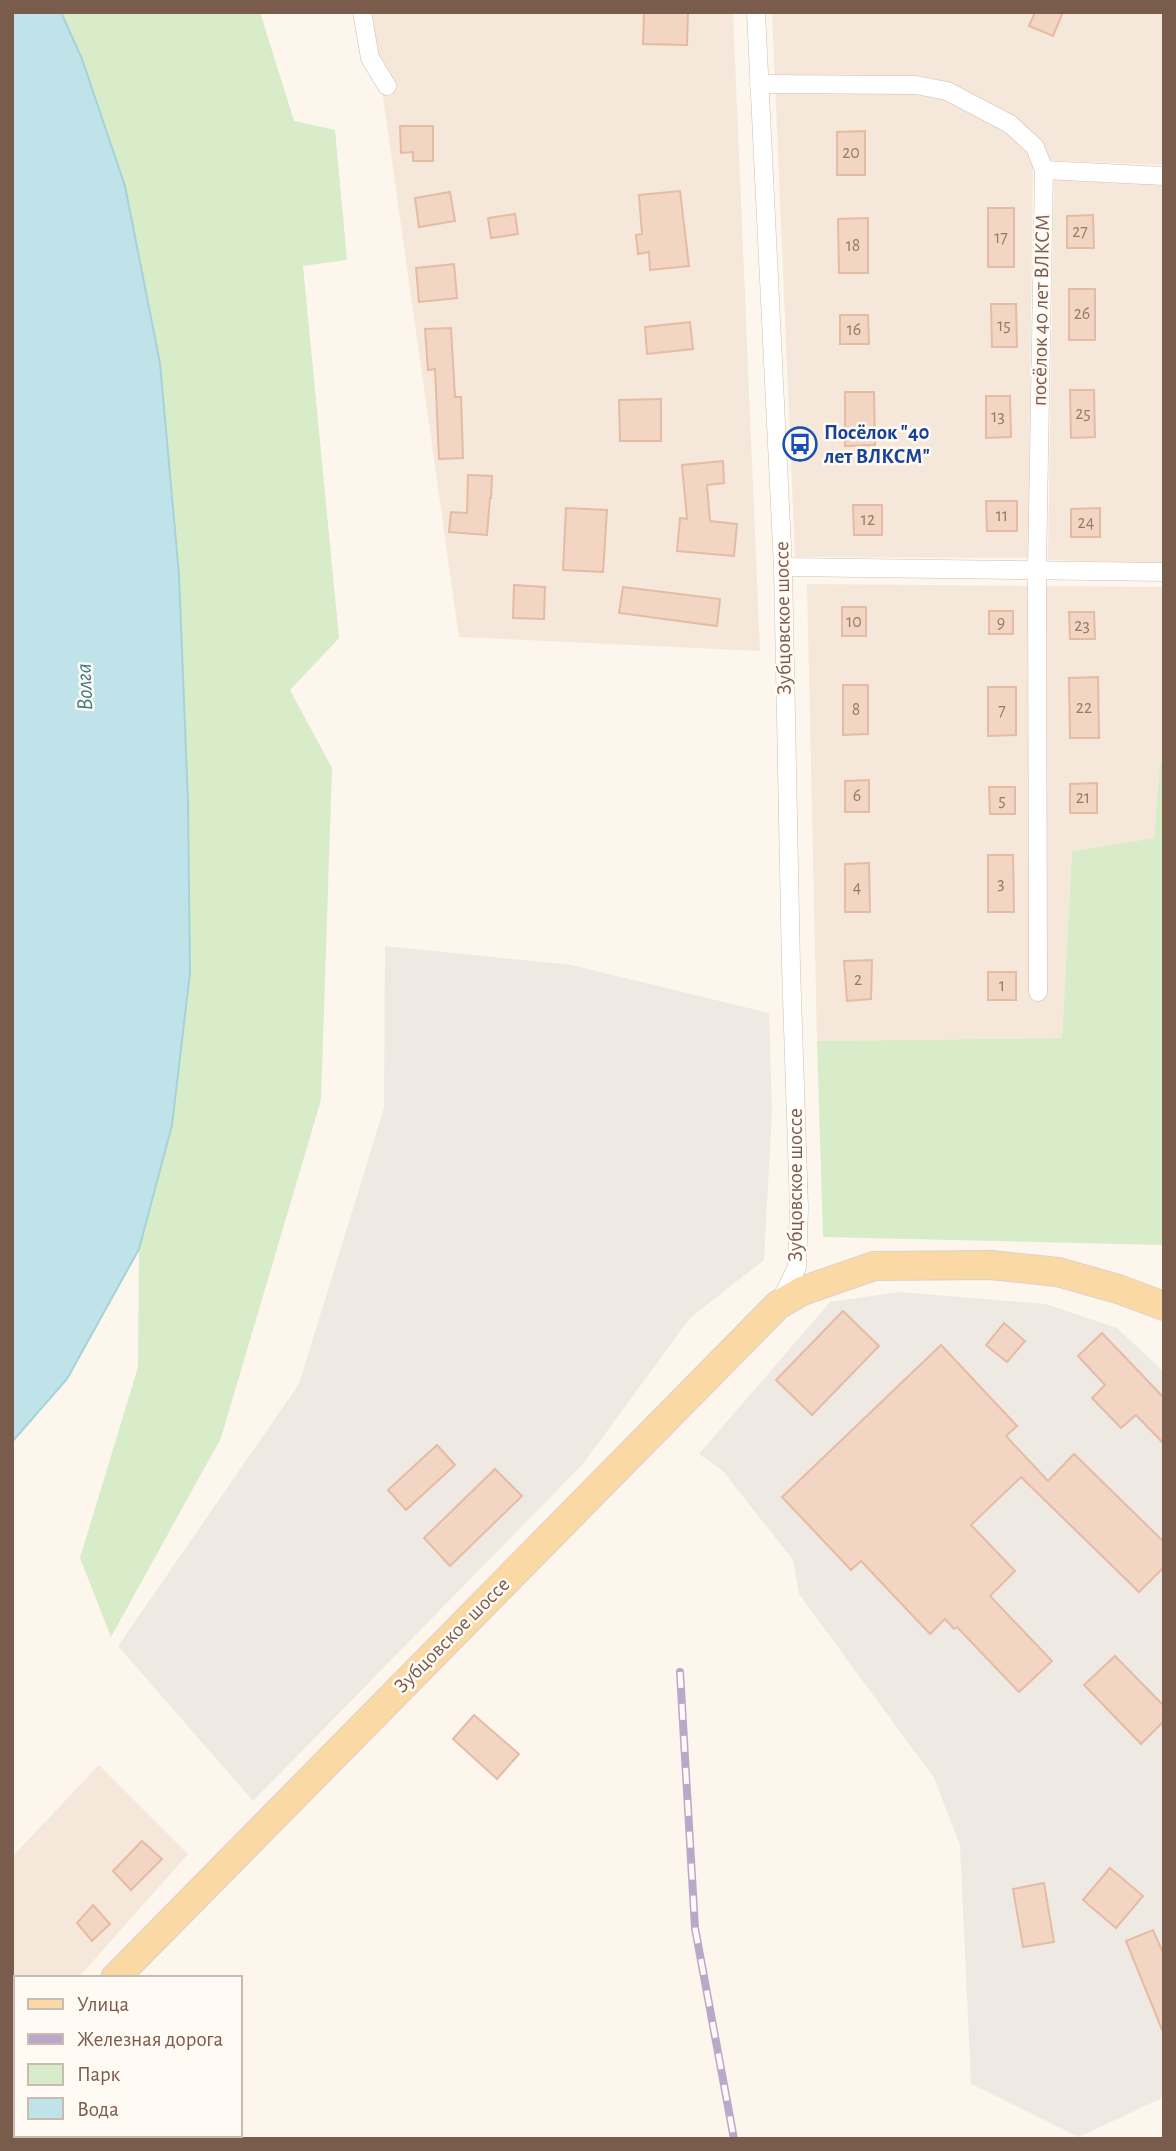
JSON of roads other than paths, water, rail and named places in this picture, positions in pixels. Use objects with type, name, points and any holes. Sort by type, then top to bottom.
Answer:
[{"type":"main road","points":[[778,1305],[802,1291],[874,1266],[990,1265],[1058,1272],[1118,1289],[1164,1306]]},
{"type":"main road","name":"Зубцовское шоссе","points":[[117,1976],[778,1305]]},
{"type":"street","points":[[362,12],[370,58],[387,86]]},
{"type":"street","name":"Зубцовское шоссе","points":[[757,12],[783,568],[790,953],[799,1209],[797,1267],[778,1305]]},
{"type":"street","points":[[760,84],[916,85],[947,91],[1010,124],[1035,147],[1044,170],[1164,176]]},
{"type":"street","name":"посёлок 40 лет ВЛКСМ","points":[[1038,992],[1037,570],[1044,170]]},
{"type":"street","points":[[783,568],[1164,572]]},
{"type":"water","name":"Волга","points":[[12,12],[61,12],[82,59],[125,186],[160,363],[179,575],[188,802],[190,973],[172,1125],[139,1249],[67,1379],[12,1442]]},
{"type":"railway","points":[[680,1672],[695,1928],[734,2139]]},
{"type":"place","name":"Посёлок \"40 лет ВЛКСМ\"","points":[[800,444]]}]
